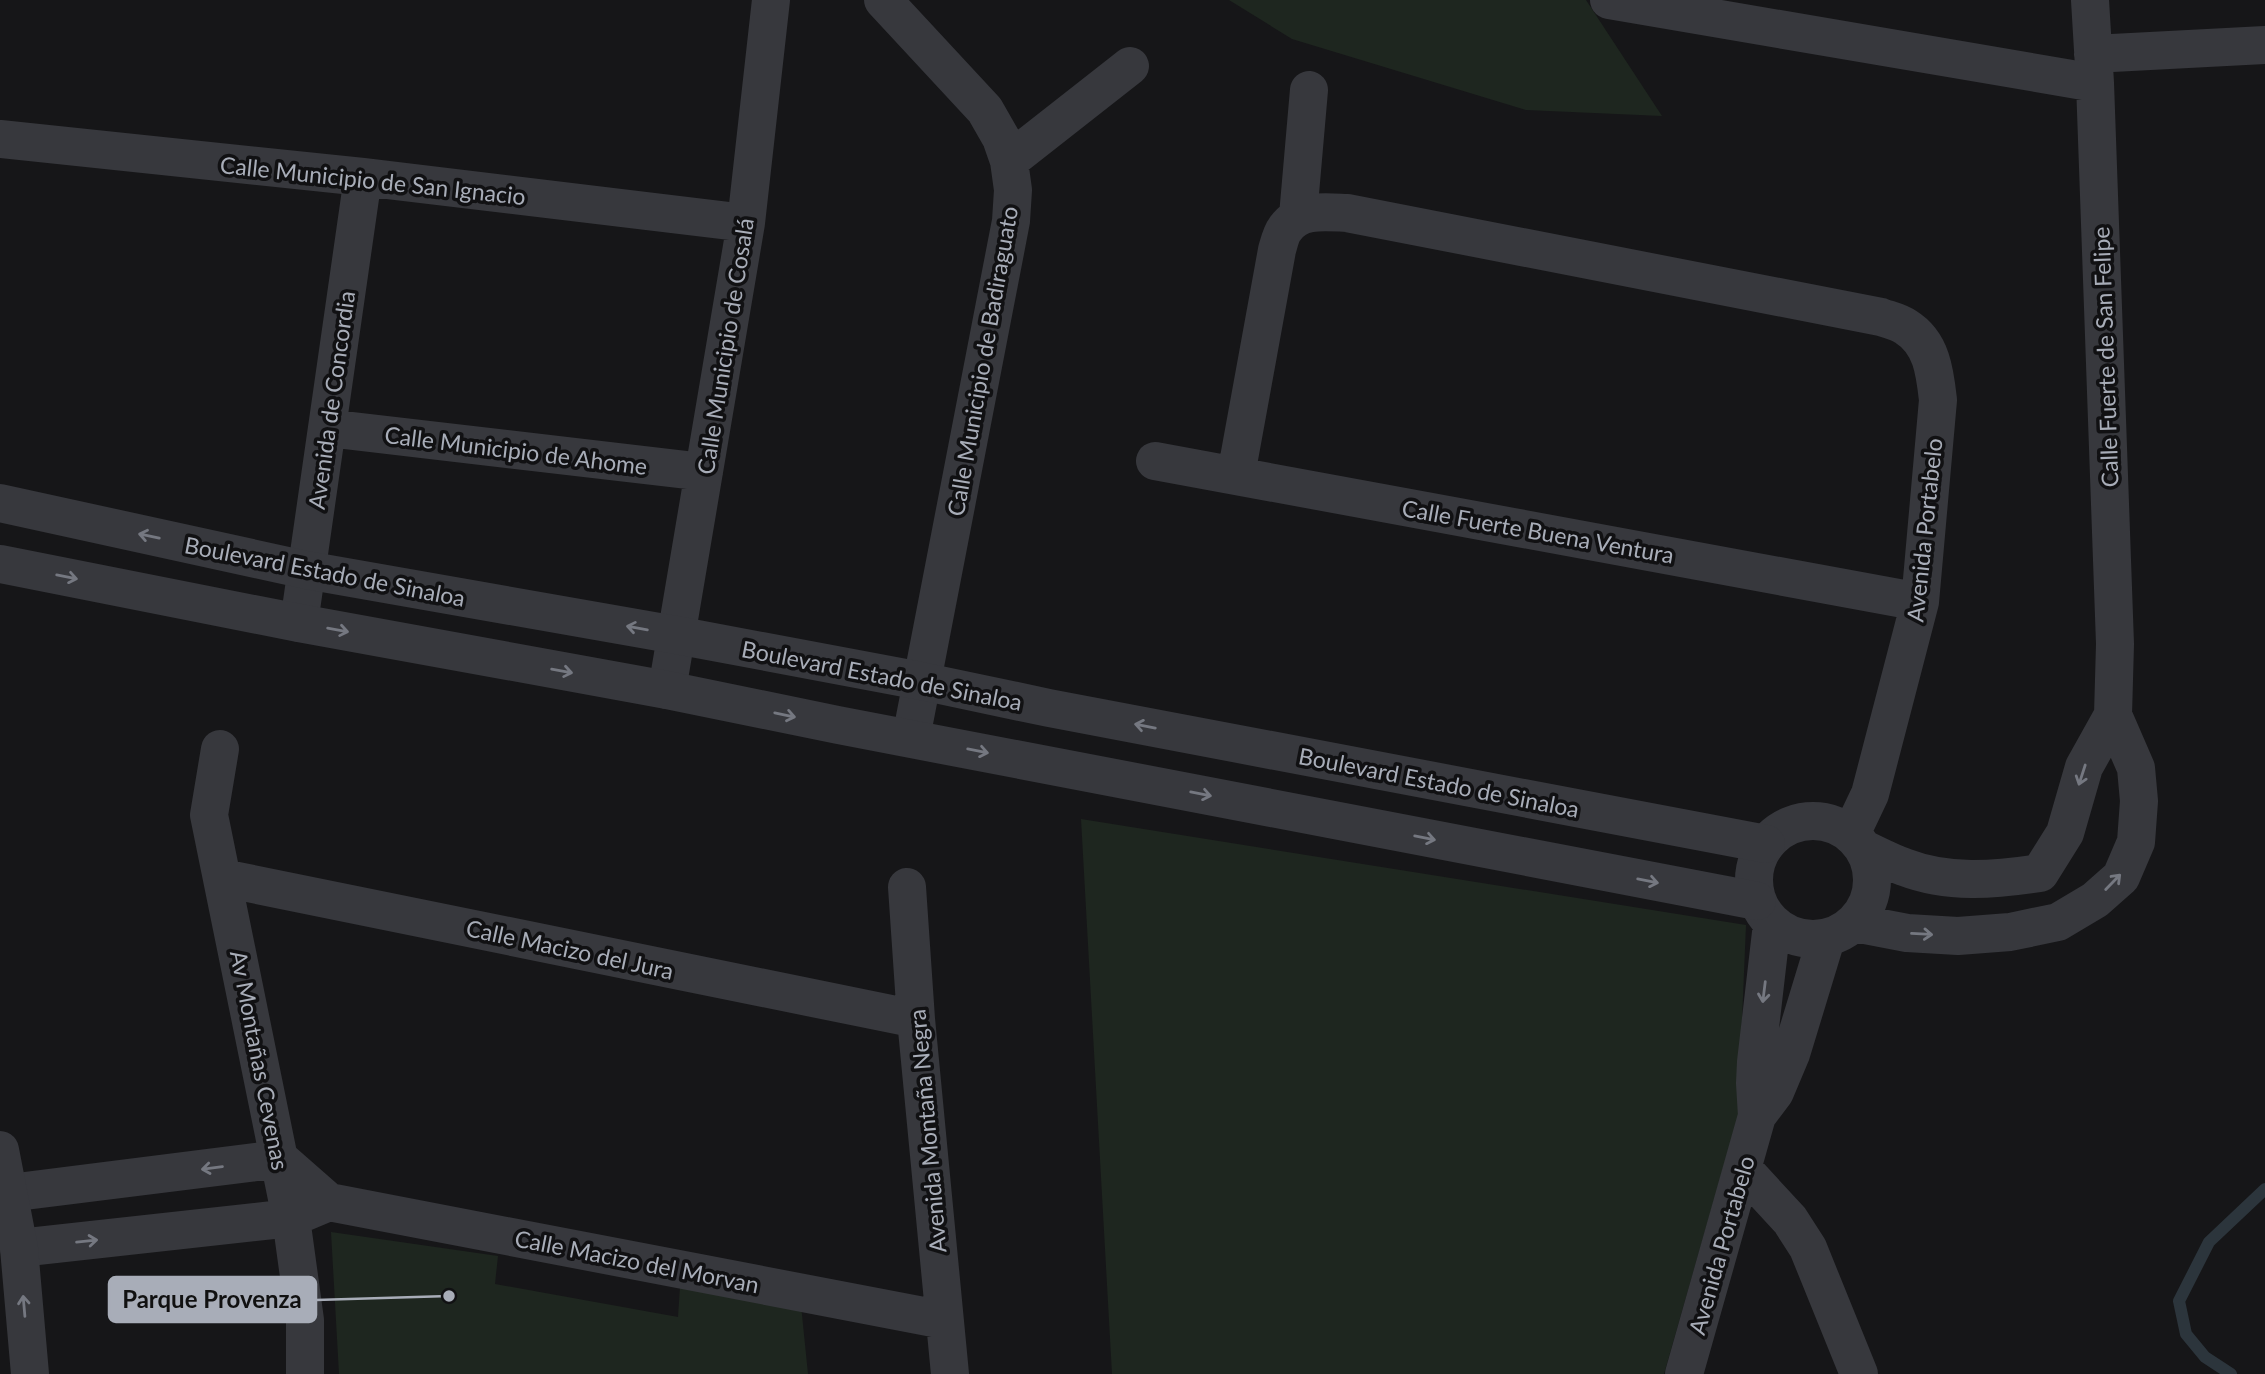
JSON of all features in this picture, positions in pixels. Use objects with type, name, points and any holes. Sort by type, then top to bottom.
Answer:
[{"type":"street","name":"Calle Municipio de Cosalá","points":[[667,690],[746,223],[771,0]]},
{"type":"street","name":"Calle Municipio de Badiraguato","points":[[883,0],[985,110],[1001,138],[1009,161],[1013,190],[1011,221],[911,738]]},
{"type":"street","points":[[1609,0],[2094,69],[2265,45]]},
{"type":"street","name":"Calle Fuerte de San Felipe","points":[[1841,931],[1958,936],[2010,932],[2059,922],[2095,900],[2120,877],[2136,842],[2139,801],[2136,768],[2113,715],[2115,631],[2090,0]]},
{"type":"street","points":[[1009,161],[1130,66]]},
{"type":"street","points":[[1236,475],[1277,250],[1284,229],[1298,216],[1309,90]]},
{"type":"street","name":"Calle Municipio de San Ignacio","points":[[0,139],[363,177],[746,223]]},
{"type":"street","name":"Avenida de Concordia","points":[[299,623],[363,177]]},
{"type":"street","name":"Avenida Portabelo","points":[[1298,216],[1319,212],[1347,213],[1881,317],[1907,327],[1925,345],[1934,370],[1938,400],[1920,602],[1857,841]]},
{"type":"street","name":"Calle Municipio de Ahome","points":[[327,428],[704,472]]},
{"type":"street","name":"Calle Fuerte Buena Ventura","points":[[1155,461],[1920,602]]},
{"type":"street","name":"Boulevard Estado de Sinaloa","points":[[0,503],[306,570],[676,635],[1766,844]]},
{"type":"street","points":[[0,564],[911,738],[1764,913],[1797,938],[1841,931],[1870,900],[1873,874],[1857,841]]},
{"type":"street","name":"Calle Fuerte de San Felipe","points":[[2040,873],[2065,833],[2084,767],[2113,715]]},
{"type":"street","name":"Av Montañas Cevenas","points":[[220,749],[209,814],[291,1218],[305,1320],[305,1374]]},
{"type":"street","points":[[1764,913],[1753,881],[1756,861],[1766,844],[1784,828],[1807,821],[1830,823],[1905,868],[1949,879],[1995,880],[2040,873],[2059,922]]},
{"type":"street","name":"Calle Macizo del Jura","points":[[223,878],[916,1019]]},
{"type":"street","name":"Avenida Montaña Negra","points":[[907,887],[916,1019],[950,1374]]},
{"type":"street","name":"Avenida Portabelo","points":[[1684,1374],[1757,1116],[1755,1083],[1764,913]]},
{"type":"street","name":"Avenida Portabelo","points":[[1757,1116],[1774,1092],[1841,931]]},
{"type":"street","points":[[0,1150],[19,1248],[30,1374]]},
{"type":"street","points":[[9,1193],[280,1159],[329,1202],[291,1218],[19,1248]]},
{"type":"street","points":[[1743,1169],[1790,1220],[1808,1248],[1859,1374]]},
{"type":"street","name":"Calle Macizo del Morvan","points":[[329,1202],[944,1320]]},
{"type":"shaded area","points":[[1229,0],[1586,0],[1662,116],[1526,110],[1292,39]]},
{"type":"shaded area","points":[[1081,819],[1746,925],[1738,1116],[1664,1374],[1112,1374]]},
{"type":"shaded area","points":[[331,1232],[498,1256],[495,1284],[678,1317],[680,1287],[801,1305],[808,1374],[339,1374]]},
{"type":"waterway","points":[[2231,1374],[2205,1357],[2186,1334],[2179,1301],[2209,1242],[2265,1189]]},
{"type":"place","name":"Parque Provenza","points":[[449,1296]]}]
